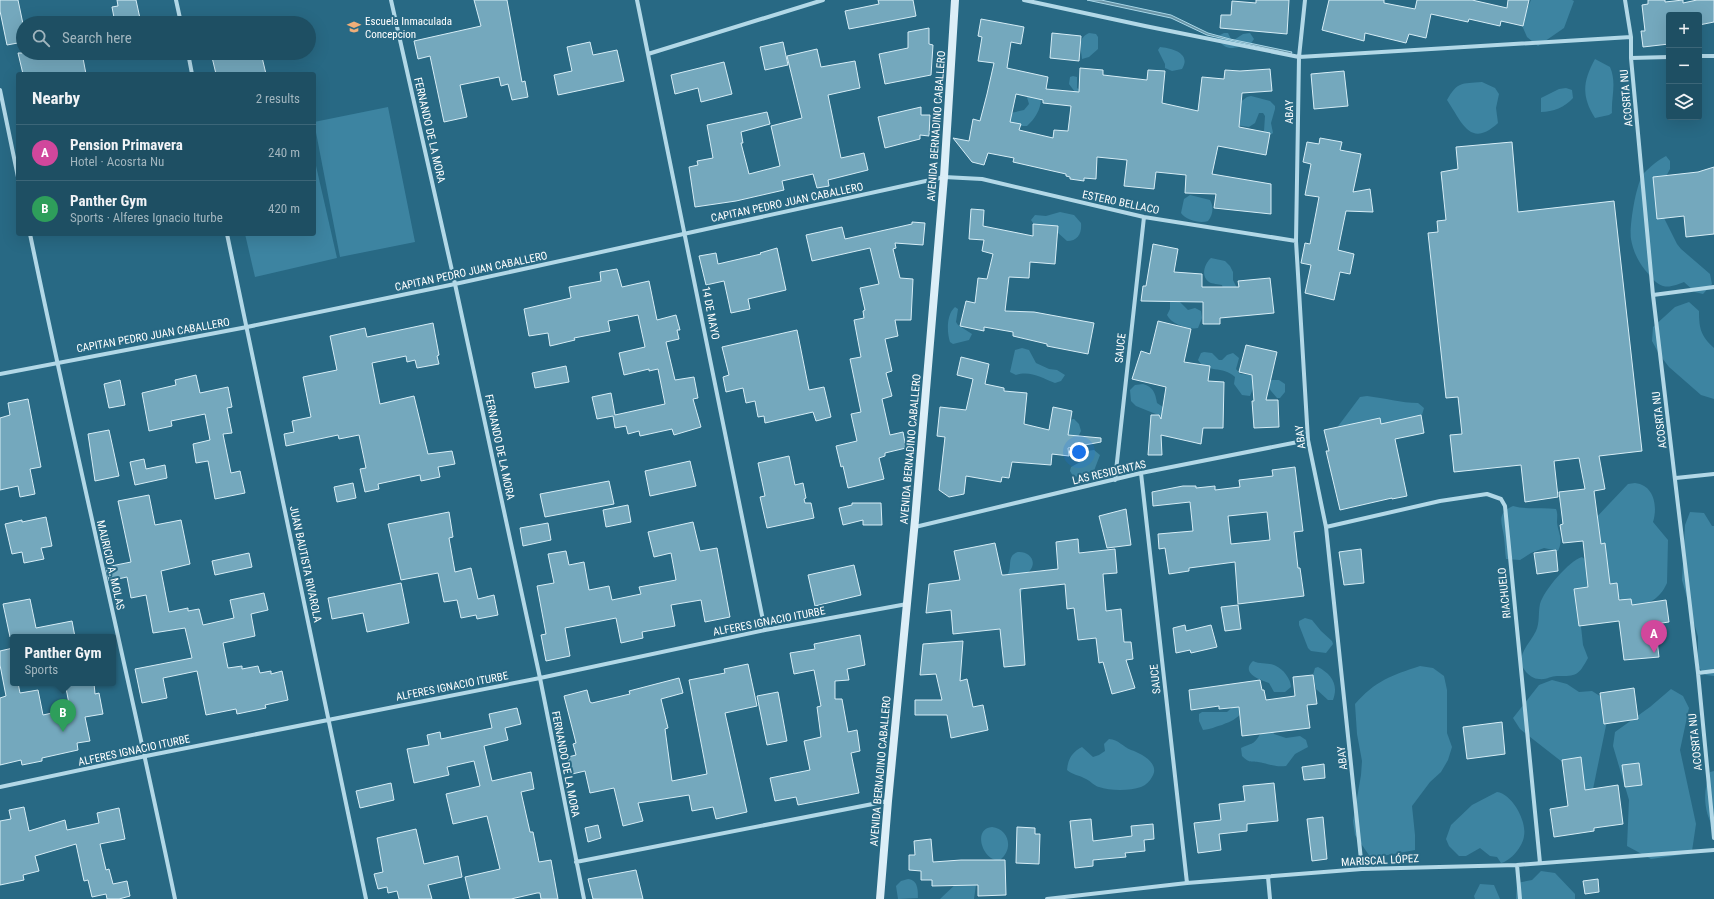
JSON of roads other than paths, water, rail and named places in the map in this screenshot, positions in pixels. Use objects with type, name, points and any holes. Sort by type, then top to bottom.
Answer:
[{"type":"street","points":[[176,0],[179,16]]},
{"type":"street","name":"FERNANDO DE LA MORA","points":[[392,0],[540,678],[584,899]]},
{"type":"street","name":"14 DE MAYO","points":[[637,0],[686,233],[765,630]]},
{"type":"street","points":[[648,54],[823,0]]},
{"type":"street","name":"AVENIDA BERNADINO CABALLERO","points":[[880,899],[944,177],[955,0]]},
{"type":"street","points":[[1024,0],[1299,57],[1631,37]]},
{"type":"street","name":"ABAY","points":[[1305,0],[1299,57],[1296,241],[1308,440],[1326,527],[1362,869]]},
{"type":"street","name":"ACOSRTA NU","points":[[1626,0],[1631,37],[1631,58],[1653,295],[1676,478],[1698,673],[1714,838]]},
{"type":"street","points":[[1702,56],[1714,56]]},
{"type":"street","points":[[1631,58],[1666,57]]},
{"type":"street","points":[[189,60],[192,72]]},
{"type":"street","points":[[0,90],[16,167]]},
{"type":"street","name":"CAPITAN PEDRO JUAN CABALLERO","points":[[0,374],[56,362],[247,327],[455,284],[944,177]]},
{"type":"street","name":"ESTERO BELLACO","points":[[944,177],[982,179],[1144,217],[1296,241]]},
{"type":"street","name":"SAUCE","points":[[1115,480],[1144,217]]},
{"type":"street","name":"MAURICIO A. MOLAS","points":[[30,236],[56,362],[146,756],[175,899]]},
{"type":"street","name":"JUAN BAUTISTA RIVAROLA","points":[[227,236],[330,720],[366,899]]},
{"type":"street","points":[[1653,295],[1714,287]]},
{"type":"street","name":"LAS RESIDENTAS","points":[[914,527],[1141,473],[1308,440]]},
{"type":"street","name":"SAUCE","points":[[1141,473],[1187,883]]},
{"type":"street","points":[[1676,478],[1714,474]]},
{"type":"street","name":"RIACHUELO","points":[[1326,527],[1440,501],[1487,494],[1501,499],[1505,506],[1540,863]]},
{"type":"street","name":"ALFERES IGNACIO ITURBE","points":[[0,787],[146,756],[540,678],[765,630],[907,604]]},
{"type":"street","points":[[1698,673],[1714,671]]},
{"type":"street","points":[[576,862],[888,801]]},
{"type":"street","name":"MARISCAL LÓPEZ","points":[[1047,899],[1187,883],[1268,878],[1362,869],[1540,863],[1714,850]]},
{"type":"street","points":[[1517,864],[1520,899]]},
{"type":"street","points":[[1268,878],[1270,899]]},
{"type":"place","name":"Escuela Inmaculada Concepcion","points":[[354,27]]},
{"type":"place","name":"Pension Primavera","points":[[1654,653]]},
{"type":"place","name":"Panther Gym","points":[[63,732]]}]
